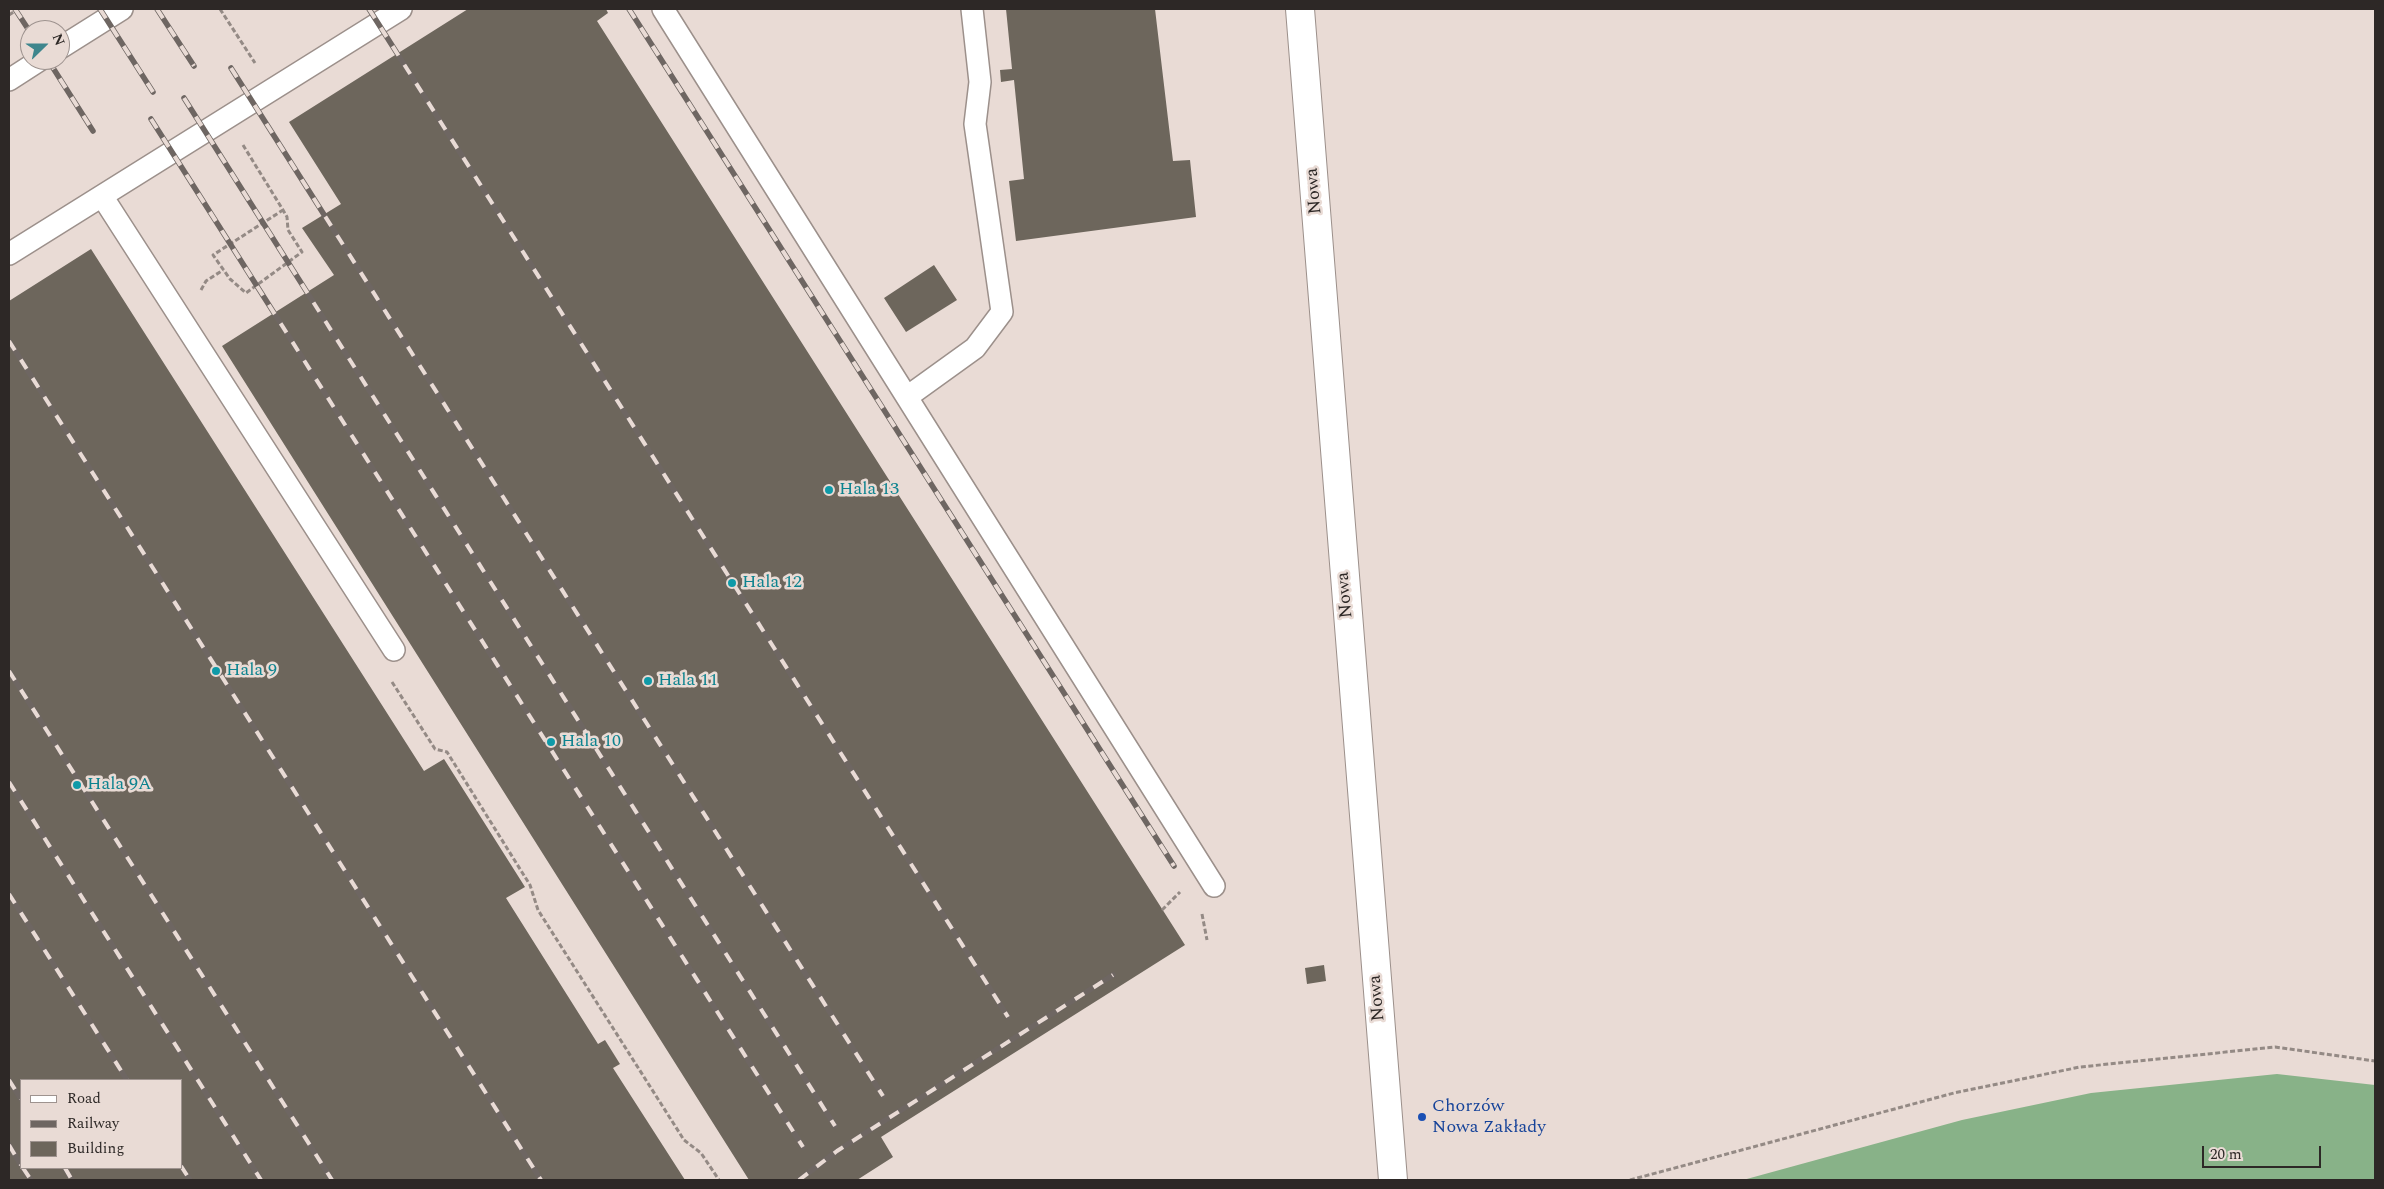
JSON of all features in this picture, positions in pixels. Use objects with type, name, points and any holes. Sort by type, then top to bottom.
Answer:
[{"type":"street","name":"Nowa","points":[[1300,9],[1393,1180]]},
{"type":"lane","points":[[70,42],[122,9]]},
{"type":"lane","points":[[9,254],[401,9]]},
{"type":"lane","points":[[663,9],[1214,886]]},
{"type":"lane","points":[[907,397],[975,348],[1002,312],[975,124],[980,82],[972,9]]},
{"type":"lane","points":[[9,80],[24,70]]},
{"type":"lane","points":[[102,196],[394,650]]},
{"type":"path","points":[[9,15],[18,9]]},
{"type":"path","points":[[220,9],[256,64]]},
{"type":"path","points":[[241,143],[283,210],[287,217],[288,230],[302,252],[246,293],[230,279],[213,255],[283,210]]},
{"type":"path","points":[[197,296],[206,281],[223,270]]},
{"type":"path","points":[[388,675],[435,750],[447,752],[530,884],[543,919],[684,1140],[701,1153],[719,1180]]},
{"type":"path","points":[[1630,1180],[1954,1093],[2080,1067],[2275,1047],[2375,1061]]},
{"type":"green space","points":[[2277,1074],[2375,1085],[2375,1180],[1743,1180],[1962,1120],[2091,1093]]},
{"type":"building","points":[[468,9],[606,9],[608,13],[597,21],[1185,945],[881,1137],[893,1157],[857,1180],[749,1180],[222,346],[334,275],[302,228],[341,204],[289,122]]},
{"type":"building","points":[[1006,9],[1155,9],[1173,161],[1190,160],[1196,217],[1016,241],[1009,181],[1024,179],[1014,80],[1001,82],[1000,70],[1012,69]]},
{"type":"building","name":"Hala 9","points":[[91,249],[424,771],[444,759],[525,887],[506,898],[598,1044],[605,1040],[620,1064],[613,1068],[685,1180],[9,1180],[9,301]]},
{"type":"building","points":[[934,265],[957,300],[906,332],[884,298]]},
{"type":"building","points":[[1324,965],[1326,981],[1307,984],[1305,968]]},
{"type":"railway","points":[[15,9],[22,20]]},
{"type":"railway","points":[[100,9],[153,92]]},
{"type":"railway","points":[[157,9],[194,66]]},
{"type":"railway","points":[[369,9],[1008,1017]]},
{"type":"railway","points":[[629,9],[1174,866]]},
{"type":"railway","points":[[231,68],[883,1096]]},
{"type":"railway","points":[[54,70],[93,131]]},
{"type":"railway","points":[[184,98],[835,1126]]},
{"type":"railway","points":[[151,119],[803,1147]]},
{"type":"railway","points":[[9,341],[541,1180]]},
{"type":"railway","points":[[9,671],[332,1180]]},
{"type":"railway","points":[[9,782],[261,1180]]},
{"type":"railway","points":[[9,894],[126,1079]]},
{"type":"railway","points":[[799,1180],[837,1151],[1113,975]]},
{"type":"railway","points":[[9,1080],[20,1097]]},
{"type":"railway","points":[[9,1145],[20,1163]]},
{"type":"railway","points":[[182,1168],[190,1180]]},
{"type":"railway","points":[[24,1169],[31,1180]]},
{"type":"railway","points":[[66,1169],[72,1180]]},
{"type":"place","name":"Hala 13","points":[[829,490]]},
{"type":"place","name":"Hala 12","points":[[732,583]]},
{"type":"place","name":"Hala 9","points":[[216,671]]},
{"type":"place","name":"Hala 11","points":[[648,681]]},
{"type":"place","name":"Hala 10","points":[[551,742]]},
{"type":"place","name":"Hala 9A","points":[[77,785]]},
{"type":"place","name":"Chorzów Nowa Zakłady","points":[[1422,1117]]}]
